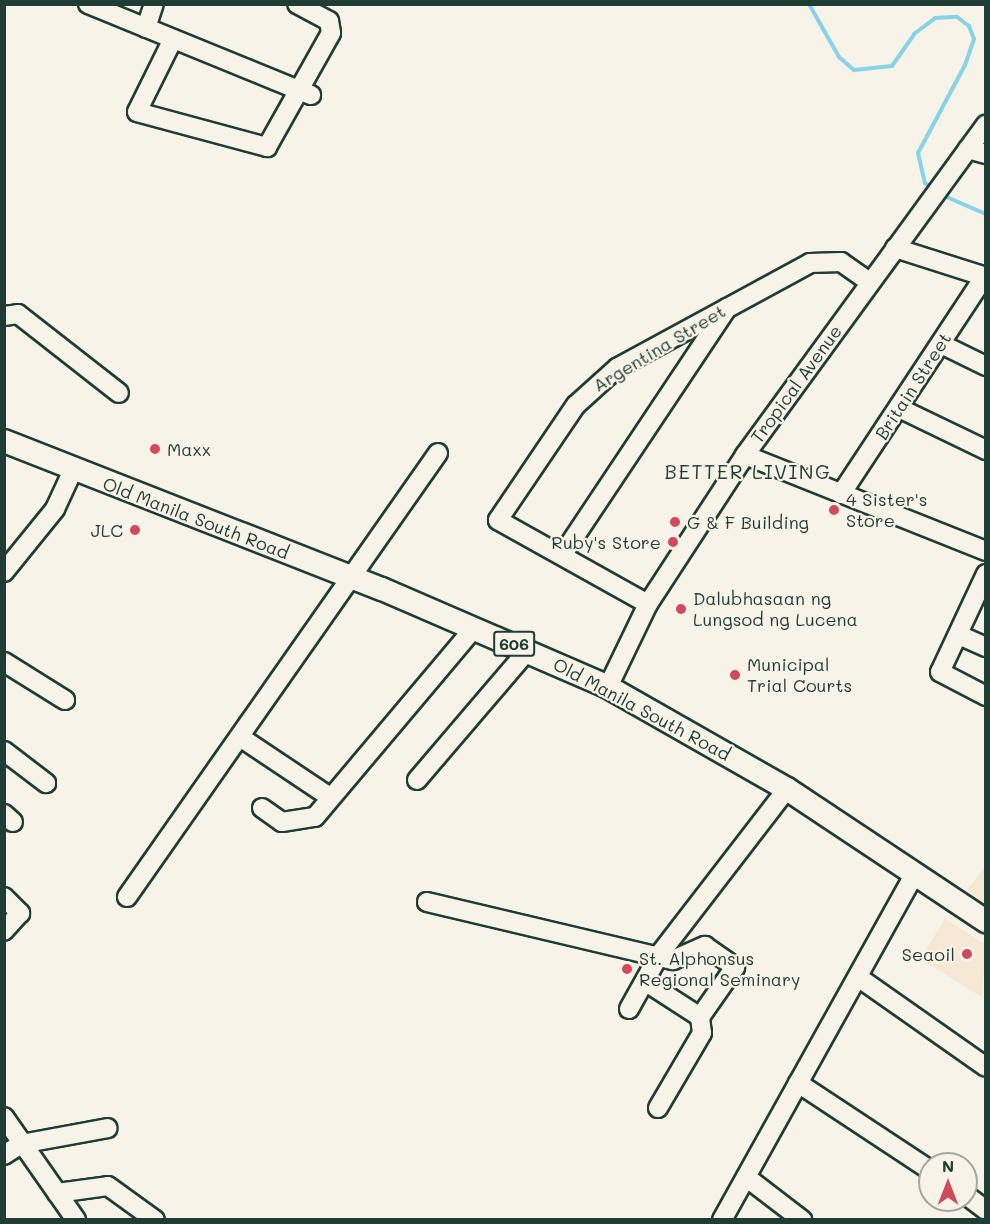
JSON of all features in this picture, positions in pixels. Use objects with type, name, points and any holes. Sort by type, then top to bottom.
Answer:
[{"type":"main road","name":"Old Manila South Road","points":[[4,441],[474,627],[608,687],[787,789],[986,921]]},
{"type":"street","points":[[88,4],[305,93]]},
{"type":"street","points":[[146,28],[154,4]]},
{"type":"street","points":[[173,39],[137,112],[267,147],[305,93],[331,26],[297,4]]},
{"type":"street","name":"Tropical Avenue","points":[[608,687],[648,604],[745,454],[954,169],[977,152],[986,125]]},
{"type":"street","points":[[896,248],[985,277]]},
{"type":"street","name":"Argentina Street","points":[[563,554],[498,520],[587,391],[728,306],[820,260],[841,262],[870,282]]},
{"type":"street","name":"Britain Street","points":[[841,494],[985,277]]},
{"type":"street","points":[[648,604],[563,554],[728,306]]},
{"type":"street","points":[[4,316],[18,314],[119,393]]},
{"type":"street","points":[[941,344],[986,366]]},
{"type":"street","points":[[899,408],[986,450]]},
{"type":"street","points":[[127,897],[438,453]]},
{"type":"street","points":[[745,454],[986,551]]},
{"type":"street","points":[[4,572],[55,509],[73,470]]},
{"type":"street","points":[[986,574],[940,672],[986,696]]},
{"type":"street","points":[[262,808],[282,822],[315,817],[474,627]]},
{"type":"street","points":[[959,635],[986,647]]},
{"type":"street","points":[[417,780],[528,650]]},
{"type":"street","points":[[4,662],[65,699]]},
{"type":"street","points":[[240,737],[330,797]]},
{"type":"street","points":[[4,751],[46,783]]},
{"type":"street","points":[[629,1009],[659,956],[787,789]]},
{"type":"street","points":[[722,1220],[915,873]]},
{"type":"street","points":[[4,897],[20,913],[4,931]]},
{"type":"street","points":[[427,902],[673,960],[705,946],[735,967],[700,1017],[702,1033],[691,1060],[658,1108]]},
{"type":"street","points":[[858,978],[986,1067]]},
{"type":"street","points":[[645,982],[700,1017]]},
{"type":"street","points":[[798,1083],[918,1162]]},
{"type":"street","points":[[4,1117],[76,1220]]},
{"type":"street","points":[[4,1155],[21,1143],[108,1128]]},
{"type":"street","points":[[747,1177],[801,1220]]},
{"type":"street","points":[[57,1193],[108,1185],[155,1220]]},
{"type":"shaded area","points":[[985,867],[985,911],[962,896]]},
{"type":"shaded area","points":[[945,919],[985,944],[982,997],[920,959]]},
{"type":"waterway","points":[[809,4],[839,57],[854,70],[892,66],[914,34],[935,18],[957,17],[969,26],[974,39],[965,65],[918,153],[925,183],[934,189]]},
{"type":"waterway","points":[[942,195],[986,214]]},
{"type":"place","name":"Maxx","points":[[155,449]]},
{"type":"place","name":"4 Sister's Store","points":[[834,510]]},
{"type":"place","name":"G & F Building","points":[[675,522]]},
{"type":"place","name":"JLC","points":[[135,530]]},
{"type":"place","name":"Ruby's Store","points":[[673,542]]},
{"type":"place","name":"Dalubhasaan ng Lungsod ng Lucena","points":[[681,609]]},
{"type":"place","name":"Municipal Trial Courts","points":[[735,675]]},
{"type":"place","name":"Seaoil","points":[[967,954]]},
{"type":"place","name":"St. Alphonsus Regional Seminary","points":[[627,969]]},
{"type":"district","name":"BETTER LIVING","points":[[748,471]]}]
